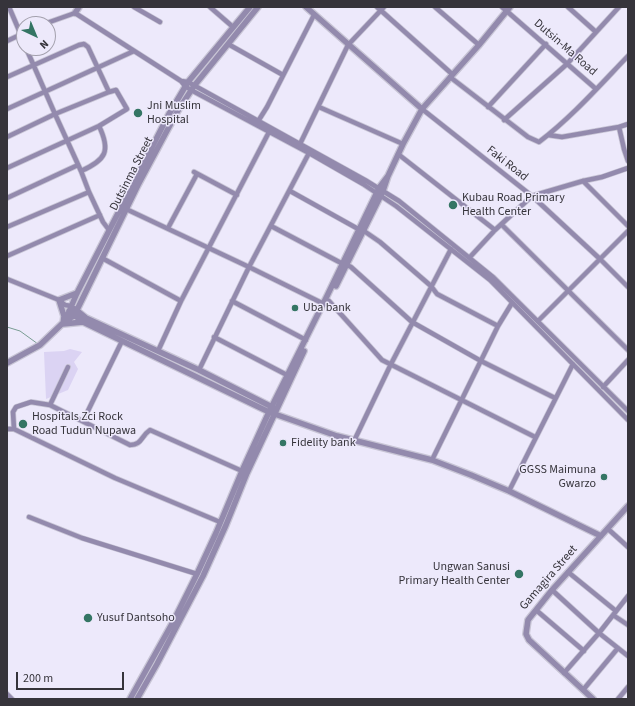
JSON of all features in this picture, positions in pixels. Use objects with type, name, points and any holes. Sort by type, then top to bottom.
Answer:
[{"type":"street","points":[[56,20],[75,13],[79,7]]},
{"type":"street","points":[[134,7],[160,22]]},
{"type":"street","points":[[210,7],[233,26]]},
{"type":"street","name":"Dutsinma Street","points":[[65,322],[77,293],[169,114],[233,26],[250,7]]},
{"type":"street","name":"Dutsinma Street","points":[[75,313],[126,208],[177,112],[189,86],[228,44],[258,7]]},
{"type":"street","points":[[306,7],[422,109]]},
{"type":"street","points":[[435,7],[479,45]]},
{"type":"street","points":[[568,7],[596,32]]},
{"type":"street","points":[[504,120],[567,64],[619,7]]},
{"type":"street","points":[[9,8],[16,21]]},
{"type":"street","points":[[300,144],[348,45],[381,8],[451,76],[504,120],[539,142],[596,89],[628,56]]},
{"type":"street","points":[[130,699],[173,622],[197,574],[242,471],[362,230],[398,154],[422,109],[479,45],[506,8]]},
{"type":"street","name":"Dutsin-Ma Road","points":[[506,8],[596,89]]},
{"type":"street","points":[[75,13],[189,86],[257,123],[300,144],[380,192],[490,280],[512,303],[628,411]]},
{"type":"street","points":[[257,123],[263,115],[314,15]]},
{"type":"street","points":[[7,41],[16,36]]},
{"type":"street","points":[[7,77],[84,44],[88,48],[98,67],[109,92]]},
{"type":"street","points":[[228,44],[283,75]]},
{"type":"street","points":[[488,107],[546,44]]},
{"type":"street","points":[[7,110],[134,51]]},
{"type":"street","points":[[30,56],[89,192],[103,222],[110,230]]},
{"type":"street","points":[[7,138],[55,114],[116,90],[127,109],[99,126],[7,168]]},
{"type":"street","points":[[318,107],[403,144]]},
{"type":"street","name":"Faki Road","points":[[422,109],[532,196],[628,287]]},
{"type":"street","points":[[257,123],[269,132],[399,201],[426,224],[470,257],[493,276],[538,322],[573,364],[628,420]]},
{"type":"street","points":[[548,135],[562,136],[619,127],[628,124]]},
{"type":"street","points":[[81,171],[100,160],[106,151],[105,142],[99,126]]},
{"type":"street","points":[[619,127],[628,161]]},
{"type":"street","points":[[158,351],[181,301],[269,132]]},
{"type":"street","points":[[199,370],[249,267],[309,153]]},
{"type":"street","points":[[398,154],[495,230]]},
{"type":"street","points":[[7,198],[78,165]]},
{"type":"street","points":[[470,257],[495,230],[532,196],[602,177],[628,168]]},
{"type":"street","points":[[168,228],[195,173],[237,195]]},
{"type":"street","points":[[583,181],[628,226]]},
{"type":"street","points":[[290,191],[362,230],[380,242],[431,286],[437,294],[498,326]]},
{"type":"street","points":[[7,227],[89,192]]},
{"type":"street","points":[[126,208],[326,302],[382,360],[535,438]]},
{"type":"street","points":[[7,256],[100,215]]},
{"type":"street","points":[[502,225],[628,350]]},
{"type":"street","points":[[271,226],[351,267],[412,322],[481,361],[555,398]]},
{"type":"street","points":[[538,322],[628,231]]},
{"type":"street","points":[[354,441],[412,322],[451,249]]},
{"type":"street","points":[[102,258],[181,301]]},
{"type":"street","points":[[7,279],[58,300],[85,320],[122,341],[273,410]]},
{"type":"street","points":[[58,300],[77,293]]},
{"type":"street","points":[[58,300],[65,322]]},
{"type":"street","points":[[232,301],[306,340]]},
{"type":"street","points":[[137,699],[203,576],[226,525],[287,375],[326,302]]},
{"type":"street","points":[[80,303],[85,320]]},
{"type":"street","points":[[432,460],[498,326],[512,303]]},
{"type":"street","points":[[7,363],[40,345],[75,313]]},
{"type":"street","points":[[65,322],[85,320],[199,370],[284,416],[354,441],[401,451],[432,460],[509,490],[601,536]]},
{"type":"street","points":[[214,337],[287,375]]},
{"type":"street","points":[[83,421],[122,341]]},
{"type":"street","points":[[603,387],[628,360]]},
{"type":"street","points":[[509,490],[573,364]]},
{"type":"street","points":[[50,405],[68,367]]},
{"type":"street","points":[[14,429],[13,412],[16,407],[31,402],[50,405],[130,445],[136,445],[140,442],[150,430],[242,471]]},
{"type":"street","points":[[7,429],[14,429],[115,478],[220,522]]},
{"type":"street","name":"Gamagira Street","points":[[593,699],[529,640],[526,634],[528,620],[568,572],[627,510]]},
{"type":"street","points":[[29,517],[82,538],[197,574]]},
{"type":"street","points":[[608,529],[628,547]]},
{"type":"street","points":[[568,572],[628,625]]},
{"type":"street","points":[[552,590],[599,633],[628,656]]},
{"type":"street","points":[[564,673],[599,633],[628,596]]},
{"type":"street","points":[[536,610],[584,651]]},
{"type":"street","points":[[582,690],[618,648]]},
{"type":"street","points":[[618,699],[628,687]]},
{"type":"street","points":[[7,694],[12,699]]},
{"type":"shaded area","points":[[70,349],[82,352],[74,362],[78,369],[68,390],[46,399],[44,352],[64,351]]},
{"type":"waterway","points":[[7,327],[20,331],[38,344]]},
{"type":"place","name":"Jni Muslim Hospital","points":[[138,113]]},
{"type":"place","name":"Kubau Road Primary Health Center","points":[[453,205]]},
{"type":"place","name":"Uba bank","points":[[295,308]]},
{"type":"place","name":"Hospitals Zci Rock Road Tudun Nupawa","points":[[23,424]]},
{"type":"place","name":"Fidelity bank","points":[[283,443]]},
{"type":"place","name":"GGSS Maimuna Gwarzo","points":[[604,477]]},
{"type":"place","name":"Ungwan Sanusi Primary Health Center","points":[[519,574]]},
{"type":"place","name":"Yusuf Dantsoho","points":[[88,618]]}]
